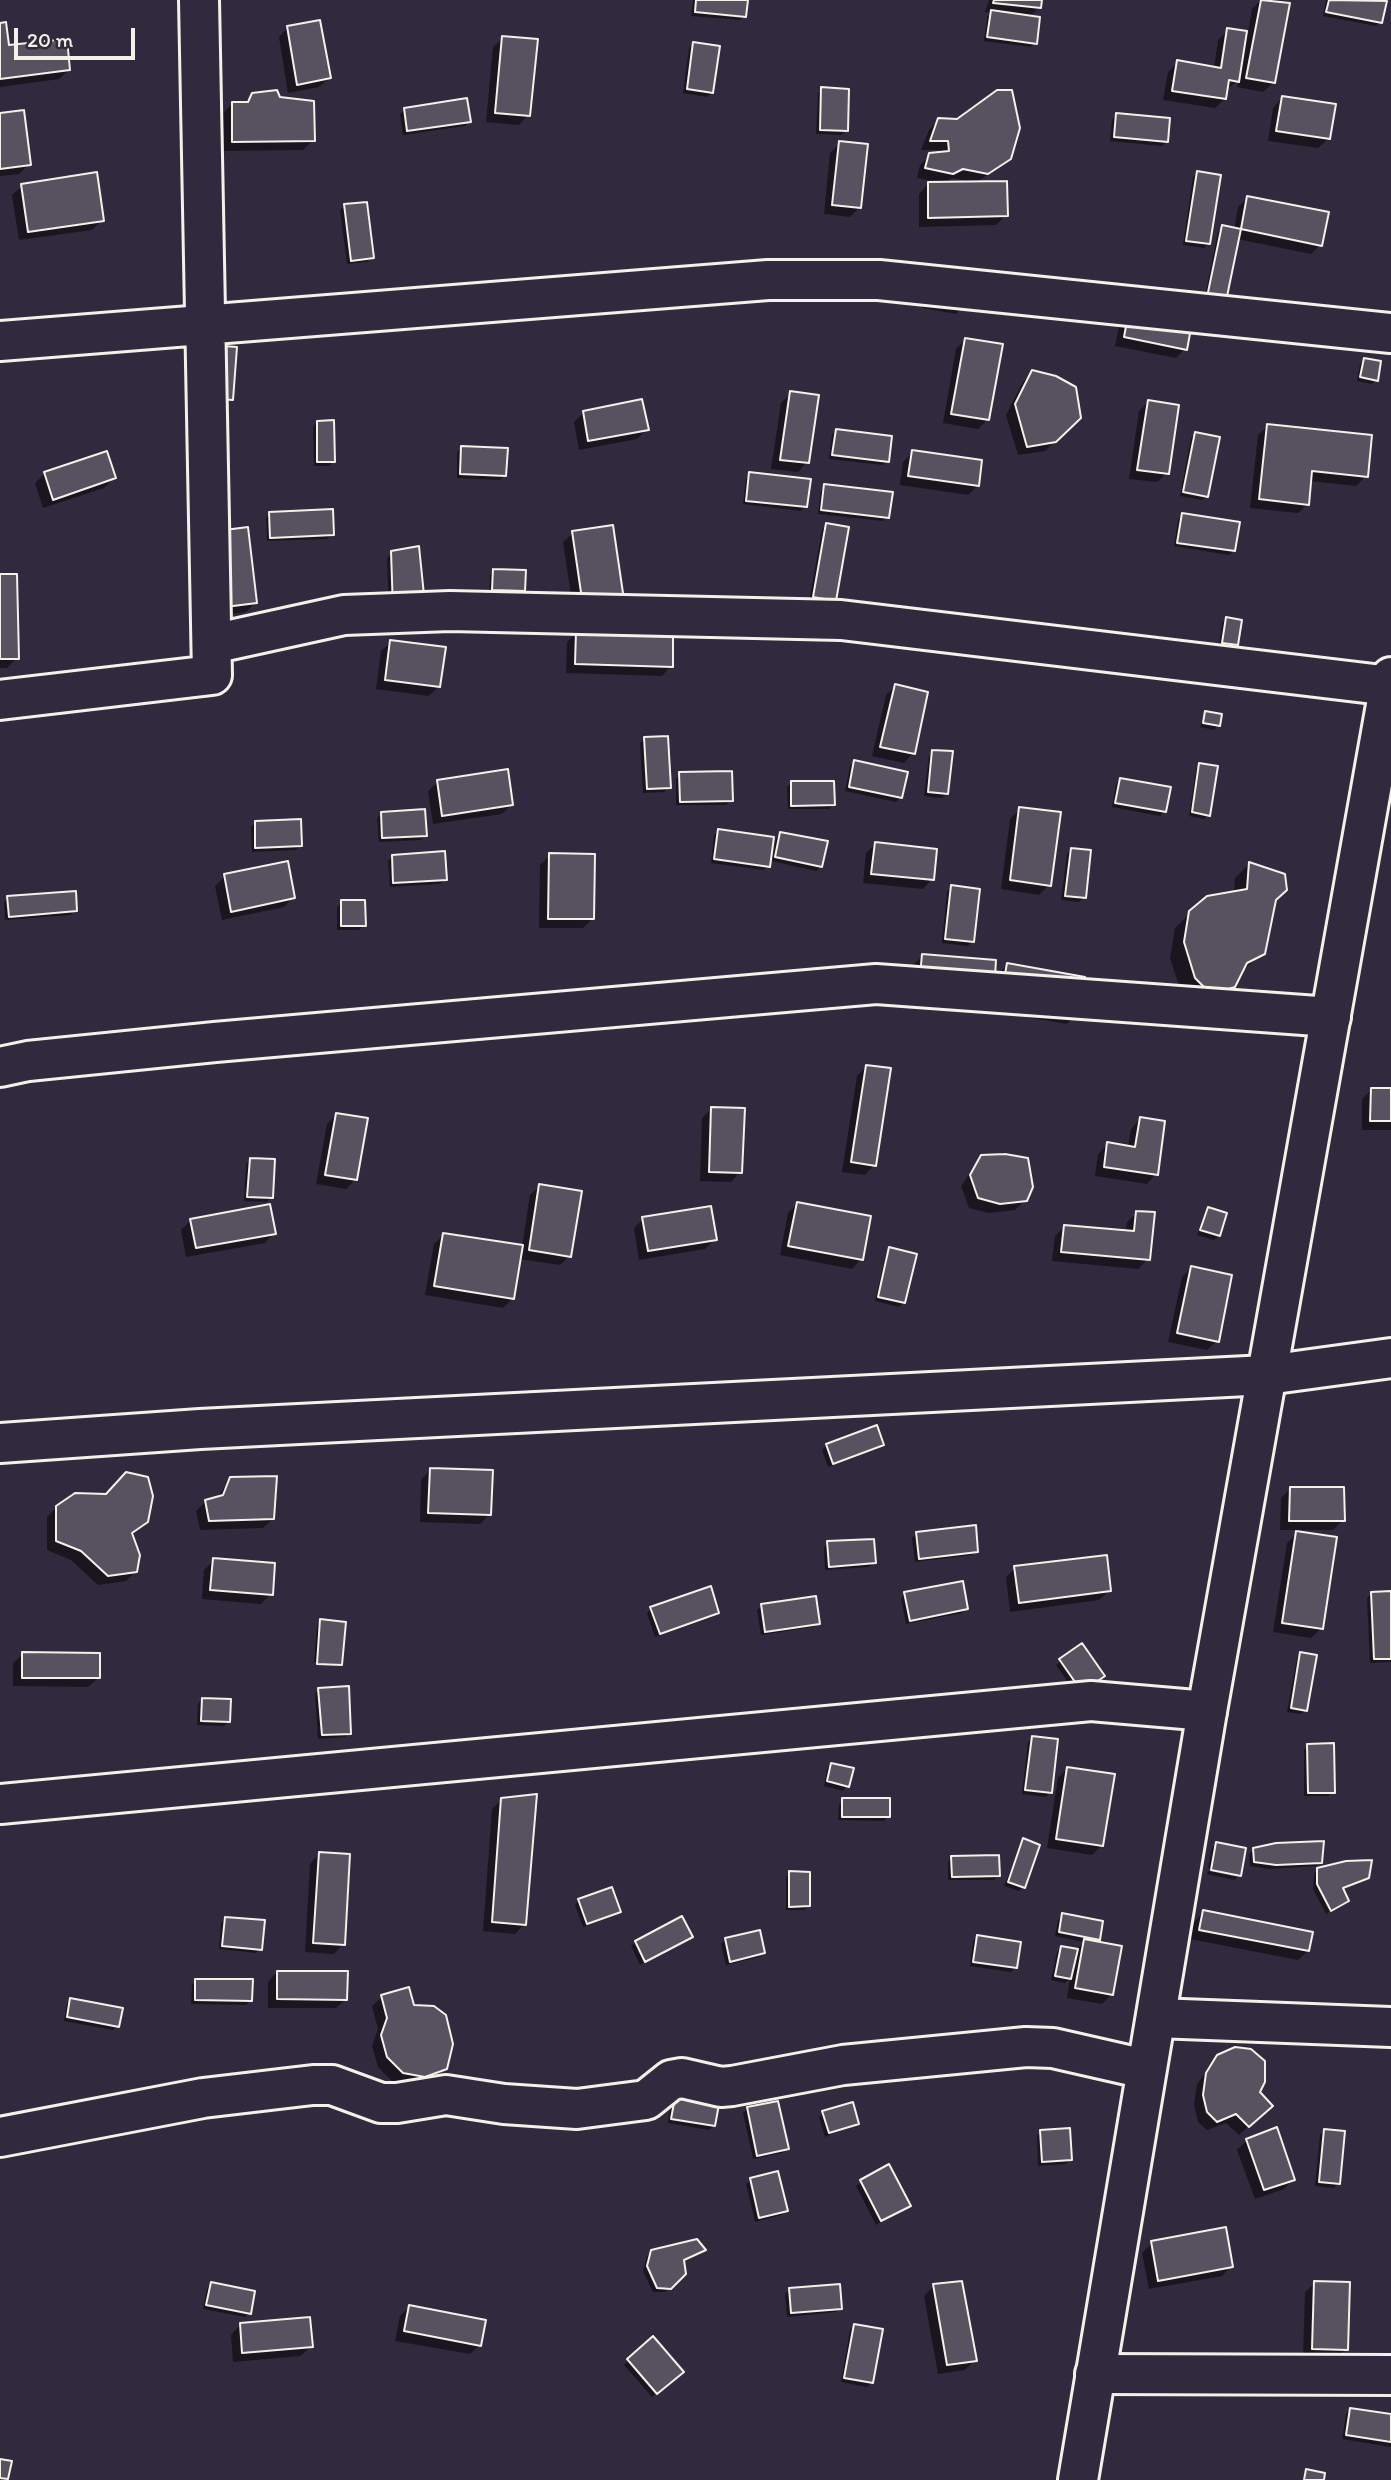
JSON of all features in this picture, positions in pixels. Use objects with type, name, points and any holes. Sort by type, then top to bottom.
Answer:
[{"type":"street","points":[[0,700],[212,675],[199,0]]},
{"type":"street","points":[[0,341],[768,281],[879,280],[1391,333]]},
{"type":"street","points":[[212,644],[344,615],[464,611],[828,620],[1390,682],[1207,1711],[1078,2480]]},
{"type":"street","points":[[0,1067],[28,1061],[215,1042],[876,984],[1331,1017]]},
{"type":"street","points":[[0,1443],[200,1429],[1267,1375],[1391,1358]]},
{"type":"street","points":[[0,1804],[1091,1702],[1207,1711]]},
{"type":"street","points":[[1156,2018],[1391,2027]]},
{"type":"street","points":[[0,2137],[203,2098],[313,2085],[332,2085],[381,2103],[397,2104],[446,2095],[503,2104],[577,2109],[646,2100],[671,2080],[682,2078],[721,2087],[843,2065],[1026,2047],[1053,2048],[1145,2069]]},
{"type":"street","points":[[1095,2374],[1391,2375]]},
{"type":"building","points":[[696,0],[748,0],[746,17],[695,12]]},
{"type":"building","points":[[994,0],[1042,0],[1041,8],[993,3]]},
{"type":"building","points":[[1261,0],[1290,3],[1275,83],[1246,78]]},
{"type":"building","points":[[1329,0],[1387,1],[1382,23],[1326,12]]},
{"type":"building","points":[[991,10],[1040,17],[1037,44],[987,37]]},
{"type":"building","points":[[320,20],[331,78],[297,85],[287,26]]},
{"type":"building","points":[[6,22],[9,45],[67,39],[70,70],[0,79],[0,23]]},
{"type":"building","points":[[1227,28],[1247,31],[1239,82],[1229,80],[1226,99],[1172,91],[1177,60],[1221,68]]},
{"type":"building","points":[[502,36],[538,39],[530,116],[495,113]]},
{"type":"building","points":[[693,42],[720,46],[713,93],[687,89]]},
{"type":"building","points":[[821,87],[849,89],[848,131],[820,130]]},
{"type":"building","points":[[277,90],[280,97],[314,101],[315,141],[232,142],[232,102],[248,102],[252,93]]},
{"type":"building","points":[[997,90],[1012,90],[1020,128],[1011,159],[988,174],[963,169],[953,174],[925,168],[929,153],[949,151],[948,141],[930,141],[938,118],[957,119]]},
{"type":"building","points":[[1282,96],[1336,104],[1330,139],[1276,131]]},
{"type":"building","points":[[467,98],[471,122],[407,131],[404,108]]},
{"type":"building","points":[[24,110],[31,165],[0,169],[0,113]]},
{"type":"building","points":[[1116,113],[1170,118],[1168,142],[1114,137]]},
{"type":"building","points":[[839,141],[868,144],[861,208],[832,205]]},
{"type":"building","points":[[1197,171],[1221,175],[1210,244],[1186,241]]},
{"type":"building","points":[[97,172],[104,221],[28,232],[21,184]]},
{"type":"building","points":[[1007,181],[1008,216],[928,218],[928,182]]},
{"type":"building","points":[[1247,196],[1329,212],[1322,246],[1241,229]]},
{"type":"building","points":[[367,202],[374,258],[351,261],[344,204]]},
{"type":"building","points":[[1222,225],[1241,229],[1225,306],[1206,302]]},
{"type":"building","points":[[1130,305],[1193,317],[1187,350],[1124,337]]},
{"type":"building","points":[[965,338],[1003,344],[989,420],[951,414]]},
{"type":"building","points":[[209,345],[237,347],[233,400],[205,398]]},
{"type":"building","points":[[1364,358],[1381,361],[1378,381],[1360,377]]},
{"type":"building","points":[[1032,370],[1056,376],[1076,387],[1081,418],[1056,442],[1027,447],[1015,404]]},
{"type":"building","points":[[790,391],[819,395],[809,463],[780,460]]},
{"type":"building","points":[[642,399],[649,430],[588,441],[583,411]]},
{"type":"building","points":[[1148,400],[1179,405],[1169,474],[1137,470]]},
{"type":"building","points":[[334,420],[335,462],[317,462],[317,421]]},
{"type":"building","points":[[1267,424],[1372,435],[1368,477],[1312,471],[1309,505],[1259,499]]},
{"type":"building","points":[[836,429],[892,436],[889,462],[832,455]]},
{"type":"building","points":[[1195,432],[1220,437],[1208,497],[1183,492]]},
{"type":"building","points":[[461,446],[508,448],[506,476],[460,474]]},
{"type":"building","points":[[912,450],[982,460],[979,486],[908,476]]},
{"type":"building","points":[[107,451],[116,478],[53,500],[44,472]]},
{"type":"building","points":[[749,472],[811,479],[807,507],[746,501]]},
{"type":"building","points":[[824,484],[893,492],[889,518],[821,510]]},
{"type":"building","points":[[333,509],[334,535],[270,538],[269,512]]},
{"type":"building","points":[[1182,513],[1240,522],[1235,551],[1177,543]]},
{"type":"building","points":[[826,523],[849,527],[836,601],[813,597]]},
{"type":"building","points":[[613,525],[624,600],[583,606],[572,531]]},
{"type":"building","points":[[248,527],[257,603],[217,608],[209,532]]},
{"type":"building","points":[[419,546],[425,605],[393,610],[391,551]]},
{"type":"building","points":[[493,569],[526,570],[525,591],[492,590]]},
{"type":"building","points":[[0,574],[17,574],[19,659],[0,659]]},
{"type":"building","points":[[1226,617],[1242,620],[1238,645],[1222,643]]},
{"type":"building","points":[[576,631],[673,634],[673,667],[575,664]]},
{"type":"building","points":[[390,640],[446,647],[440,687],[385,680]]},
{"type":"building","points":[[895,684],[928,692],[915,754],[880,747]]},
{"type":"building","points":[[1205,711],[1222,714],[1220,726],[1203,723]]},
{"type":"building","points":[[668,736],[671,788],[647,789],[644,737]]},
{"type":"building","points":[[932,750],[953,751],[948,794],[928,792]]},
{"type":"building","points":[[854,760],[908,772],[902,798],[849,787]]},
{"type":"building","points":[[1199,763],[1218,766],[1210,816],[1192,812]]},
{"type":"building","points":[[508,769],[513,805],[442,816],[437,780]]},
{"type":"building","points":[[732,771],[733,801],[680,802],[679,772]]},
{"type":"building","points":[[1120,778],[1171,787],[1166,812],[1115,803]]},
{"type":"building","points":[[791,781],[834,781],[835,805],[791,806]]},
{"type":"building","points":[[1019,807],[1061,812],[1051,886],[1010,880]]},
{"type":"building","points":[[425,809],[427,836],[382,838],[381,812]]},
{"type":"building","points":[[301,819],[302,846],[255,848],[255,821]]},
{"type":"building","points":[[718,829],[774,837],[770,867],[714,859]]},
{"type":"building","points":[[780,832],[828,841],[822,867],[775,857]]},
{"type":"building","points":[[875,842],[937,849],[934,880],[871,874]]},
{"type":"building","points":[[1071,848],[1091,850],[1086,898],[1065,896]]},
{"type":"building","points":[[445,851],[447,880],[393,883],[392,855]]},
{"type":"building","points":[[549,853],[595,854],[594,919],[548,919]]},
{"type":"building","points":[[288,861],[295,898],[231,912],[224,874]]},
{"type":"building","points":[[1249,862],[1285,874],[1287,890],[1276,900],[1265,954],[1247,963],[1235,987],[1211,994],[1195,978],[1184,942],[1189,911],[1207,896],[1247,889]]},
{"type":"building","points":[[951,885],[980,889],[974,942],[945,939]]},
{"type":"building","points":[[76,891],[77,911],[9,917],[7,896]]},
{"type":"building","points":[[341,900],[365,900],[366,926],[341,926]]},
{"type":"building","points":[[922,954],[996,960],[994,994],[919,987]]},
{"type":"building","points":[[1007,963],[1085,977],[1078,1015],[1000,1002]]},
{"type":"building","points":[[866,1065],[891,1068],[876,1166],[851,1162]]},
{"type":"building","points":[[1371,1088],[1391,1088],[1391,1121],[1370,1121]]},
{"type":"building","points":[[711,1107],[745,1108],[742,1173],[709,1172]]},
{"type":"building","points":[[336,1113],[368,1118],[357,1180],[325,1175]]},
{"type":"building","points":[[1140,1117],[1165,1121],[1158,1175],[1104,1167],[1107,1142],[1135,1147]]},
{"type":"building","points":[[1005,1154],[1028,1158],[1033,1187],[1027,1201],[1000,1204],[978,1198],[970,1175],[981,1155]]},
{"type":"building","points":[[250,1158],[275,1159],[273,1198],[247,1197]]},
{"type":"building","points":[[539,1184],[582,1191],[571,1257],[529,1250]]},
{"type":"building","points":[[797,1202],[871,1216],[863,1260],[788,1246]]},
{"type":"building","points":[[270,1204],[276,1234],[196,1248],[190,1219]]},
{"type":"building","points":[[711,1206],[717,1240],[648,1251],[642,1217]]},
{"type":"building","points":[[1208,1207],[1227,1213],[1220,1236],[1200,1230]]},
{"type":"building","points":[[1136,1211],[1155,1212],[1150,1260],[1061,1252],[1064,1225],[1134,1231]]},
{"type":"building","points":[[443,1233],[523,1245],[514,1299],[434,1286]]},
{"type":"building","points":[[889,1247],[917,1254],[905,1303],[878,1297]]},
{"type":"building","points":[[1191,1266],[1232,1275],[1219,1342],[1177,1333]]},
{"type":"building","points":[[877,1425],[884,1445],[833,1464],[826,1444]]},
{"type":"building","points":[[430,1468],[493,1470],[491,1515],[428,1513]]},
{"type":"building","points":[[126,1472],[148,1477],[153,1496],[148,1522],[132,1533],[140,1555],[137,1572],[108,1576],[81,1551],[56,1541],[56,1506],[75,1493],[106,1494]]},
{"type":"building","points":[[277,1476],[274,1519],[209,1521],[205,1500],[223,1495],[230,1477]]},
{"type":"building","points":[[1290,1487],[1344,1487],[1345,1521],[1289,1521]]},
{"type":"building","points":[[976,1525],[978,1552],[919,1559],[916,1532]]},
{"type":"building","points":[[1296,1531],[1337,1537],[1323,1629],[1282,1623]]},
{"type":"building","points":[[874,1539],[876,1563],[829,1567],[827,1541]]},
{"type":"building","points":[[1107,1555],[1111,1591],[1019,1603],[1014,1566]]},
{"type":"building","points":[[213,1558],[275,1563],[273,1595],[210,1590]]},
{"type":"building","points":[[963,1581],[968,1609],[910,1621],[904,1592]]},
{"type":"building","points":[[711,1586],[719,1613],[660,1634],[650,1607]]},
{"type":"building","points":[[1391,1591],[1391,1659],[1374,1659],[1371,1592]]},
{"type":"building","points":[[816,1596],[820,1624],[765,1632],[761,1604]]},
{"type":"building","points":[[320,1619],[346,1622],[342,1665],[317,1664]]},
{"type":"building","points":[[1082,1643],[1105,1676],[1082,1692],[1059,1659]]},
{"type":"building","points":[[22,1652],[100,1653],[100,1678],[22,1678]]},
{"type":"building","points":[[1300,1652],[1317,1655],[1307,1711],[1291,1708]]},
{"type":"building","points":[[349,1686],[351,1734],[322,1735],[318,1688]]},
{"type":"building","points":[[202,1698],[231,1699],[230,1722],[201,1721]]},
{"type":"building","points":[[1032,1736],[1058,1739],[1052,1793],[1025,1790]]},
{"type":"building","points":[[1334,1743],[1335,1793],[1308,1793],[1307,1744]]},
{"type":"building","points":[[831,1763],[854,1768],[849,1787],[827,1781]]},
{"type":"building","points":[[1067,1767],[1115,1774],[1103,1846],[1056,1839]]},
{"type":"building","points":[[537,1794],[526,1925],[492,1922],[501,1798]]},
{"type":"building","points":[[842,1798],[890,1798],[890,1817],[842,1817]]},
{"type":"building","points":[[1023,1838],[1040,1845],[1025,1888],[1008,1882]]},
{"type":"building","points":[[1324,1841],[1322,1863],[1276,1865],[1254,1862],[1253,1848],[1276,1843]]},
{"type":"building","points":[[1216,1842],[1246,1848],[1241,1876],[1211,1870]]},
{"type":"building","points":[[319,1852],[350,1854],[345,1945],[313,1943]]},
{"type":"building","points":[[999,1855],[1000,1876],[952,1877],[951,1856]]},
{"type":"building","points":[[1372,1860],[1369,1878],[1343,1888],[1349,1901],[1331,1911],[1317,1884],[1317,1868],[1346,1861]]},
{"type":"building","points":[[789,1871],[810,1872],[810,1906],[789,1907]]},
{"type":"building","points":[[612,1887],[621,1912],[587,1924],[578,1899]]},
{"type":"building","points":[[1203,1910],[1313,1932],[1309,1951],[1199,1930]]},
{"type":"building","points":[[1062,1913],[1103,1921],[1100,1940],[1059,1932]]},
{"type":"building","points":[[682,1916],[693,1937],[645,1962],[635,1941]]},
{"type":"building","points":[[225,1917],[265,1920],[262,1950],[222,1946]]},
{"type":"building","points":[[760,1930],[765,1953],[730,1962],[725,1938]]},
{"type":"building","points":[[977,1935],[1021,1942],[1017,1968],[973,1962]]},
{"type":"building","points":[[1084,1939],[1122,1946],[1113,1995],[1075,1988]]},
{"type":"building","points":[[1061,1946],[1078,1949],[1071,1979],[1055,1976]]},
{"type":"building","points":[[277,1971],[348,1971],[347,2000],[277,1999]]},
{"type":"building","points":[[195,1979],[253,1979],[252,2001],[195,2000]]},
{"type":"building","points":[[409,1987],[414,2005],[434,2006],[446,2015],[453,2044],[447,2069],[425,2077],[403,2073],[387,2057],[381,2035],[387,2018],[381,1995]]},
{"type":"building","points":[[70,1998],[123,2008],[119,2027],[67,2017]]},
{"type":"building","points":[[1235,2047],[1251,2049],[1265,2061],[1265,2082],[1260,2092],[1273,2106],[1249,2127],[1236,2114],[1217,2122],[1207,2112],[1203,2095],[1206,2073],[1217,2055]]},
{"type":"building","points":[[676,2092],[720,2099],[715,2126],[671,2119]]},
{"type":"building","points":[[778,2101],[789,2149],[757,2156],[747,2107]]},
{"type":"building","points":[[853,2102],[859,2124],[829,2133],[822,2111]]},
{"type":"building","points":[[1277,2127],[1295,2180],[1264,2190],[1246,2139]]},
{"type":"building","points":[[1070,2128],[1072,2160],[1042,2162],[1040,2130]]},
{"type":"building","points":[[1324,2129],[1345,2131],[1340,2184],[1319,2182]]},
{"type":"building","points":[[889,2164],[911,2206],[881,2221],[860,2180]]},
{"type":"building","points":[[778,2171],[788,2211],[759,2218],[750,2178]]},
{"type":"building","points":[[1226,2227],[1233,2267],[1158,2281],[1151,2241]]},
{"type":"building","points":[[697,2239],[706,2250],[684,2260],[686,2274],[671,2289],[657,2288],[647,2266],[651,2250]]},
{"type":"building","points":[[962,2281],[977,2361],[947,2365],[933,2284]]},
{"type":"building","points":[[1314,2281],[1350,2282],[1348,2350],[1312,2349]]},
{"type":"building","points":[[211,2282],[255,2291],[251,2314],[206,2305]]},
{"type":"building","points":[[840,2284],[842,2309],[791,2313],[789,2288]]},
{"type":"building","points":[[409,2305],[486,2320],[481,2346],[404,2331]]},
{"type":"building","points":[[310,2317],[313,2347],[242,2353],[240,2323]]},
{"type":"building","points":[[854,2324],[883,2329],[873,2383],[844,2378]]},
{"type":"building","points":[[653,2336],[684,2372],[657,2394],[627,2359]]},
{"type":"building","points":[[1350,2408],[1391,2414],[1391,2442],[1346,2435]]},
{"type":"building","points":[[0,2459],[12,2461],[8,2479],[0,2478]]},
{"type":"building","points":[[1306,2469],[1325,2473],[1324,2480],[1304,2480]]}]
